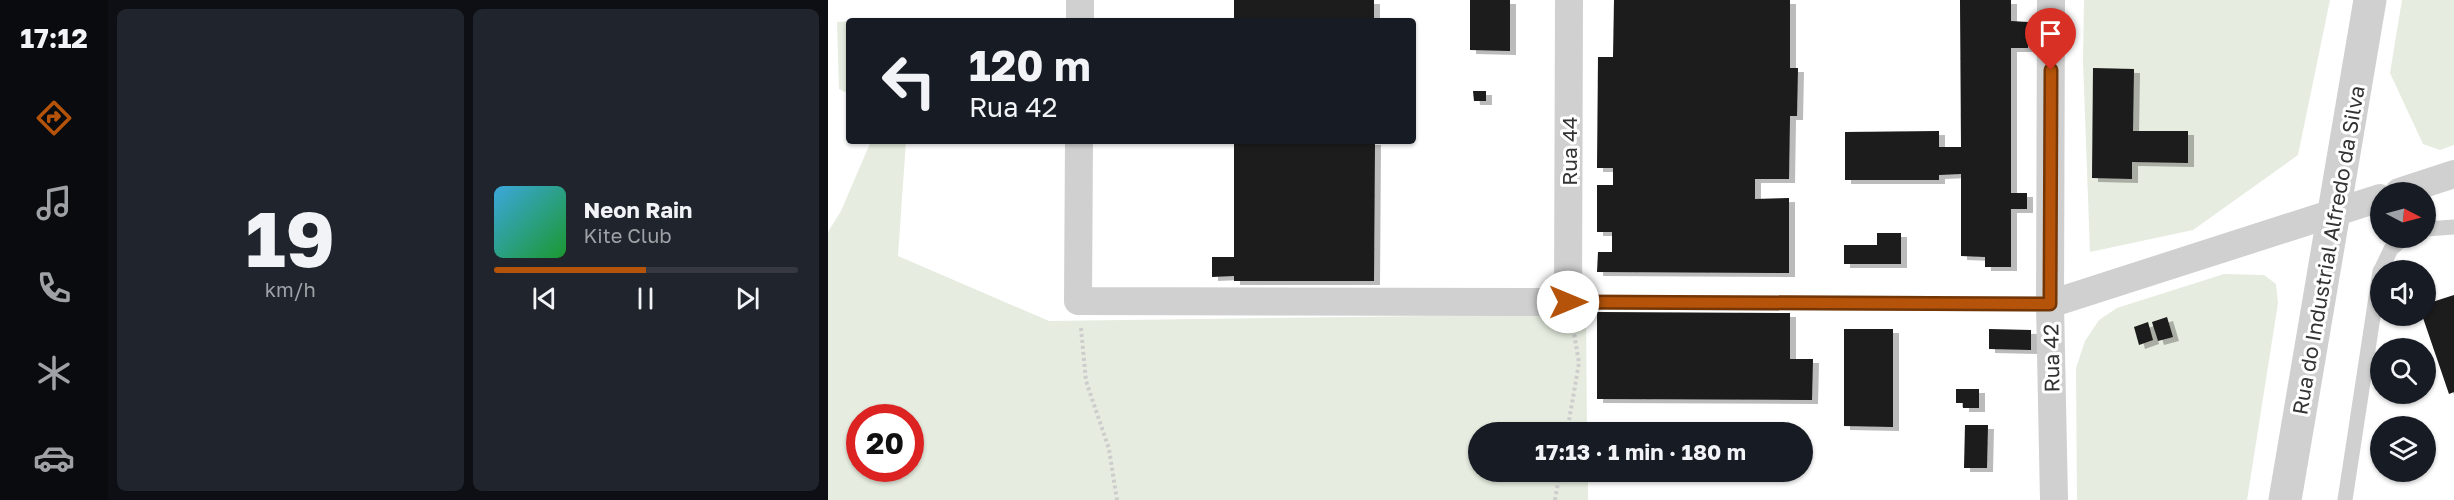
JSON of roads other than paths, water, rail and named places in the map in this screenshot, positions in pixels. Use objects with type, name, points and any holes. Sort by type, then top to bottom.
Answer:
[{"type":"street","points":[[1080,0],[1080,18]]},
{"type":"street","name":"Rua 44","points":[[1568,302],[1569,0]]},
{"type":"street","name":"Rua 42","points":[[2051,0],[2050,304],[2054,500]]},
{"type":"street","name":"Rua do Industrial Alfredo da Silva","points":[[2285,500],[2370,0]]},
{"type":"street","points":[[1079,144],[1078,301],[1568,302]]},
{"type":"street","points":[[2430,182],[2454,174]]},
{"type":"street","points":[[2050,304],[2370,201]]},
{"type":"lane","points":[[2436,228],[2454,227]]},
{"type":"lane","points":[[1568,302],[2050,304]]},
{"type":"lane","points":[[2345,500],[2372,326]]}]
